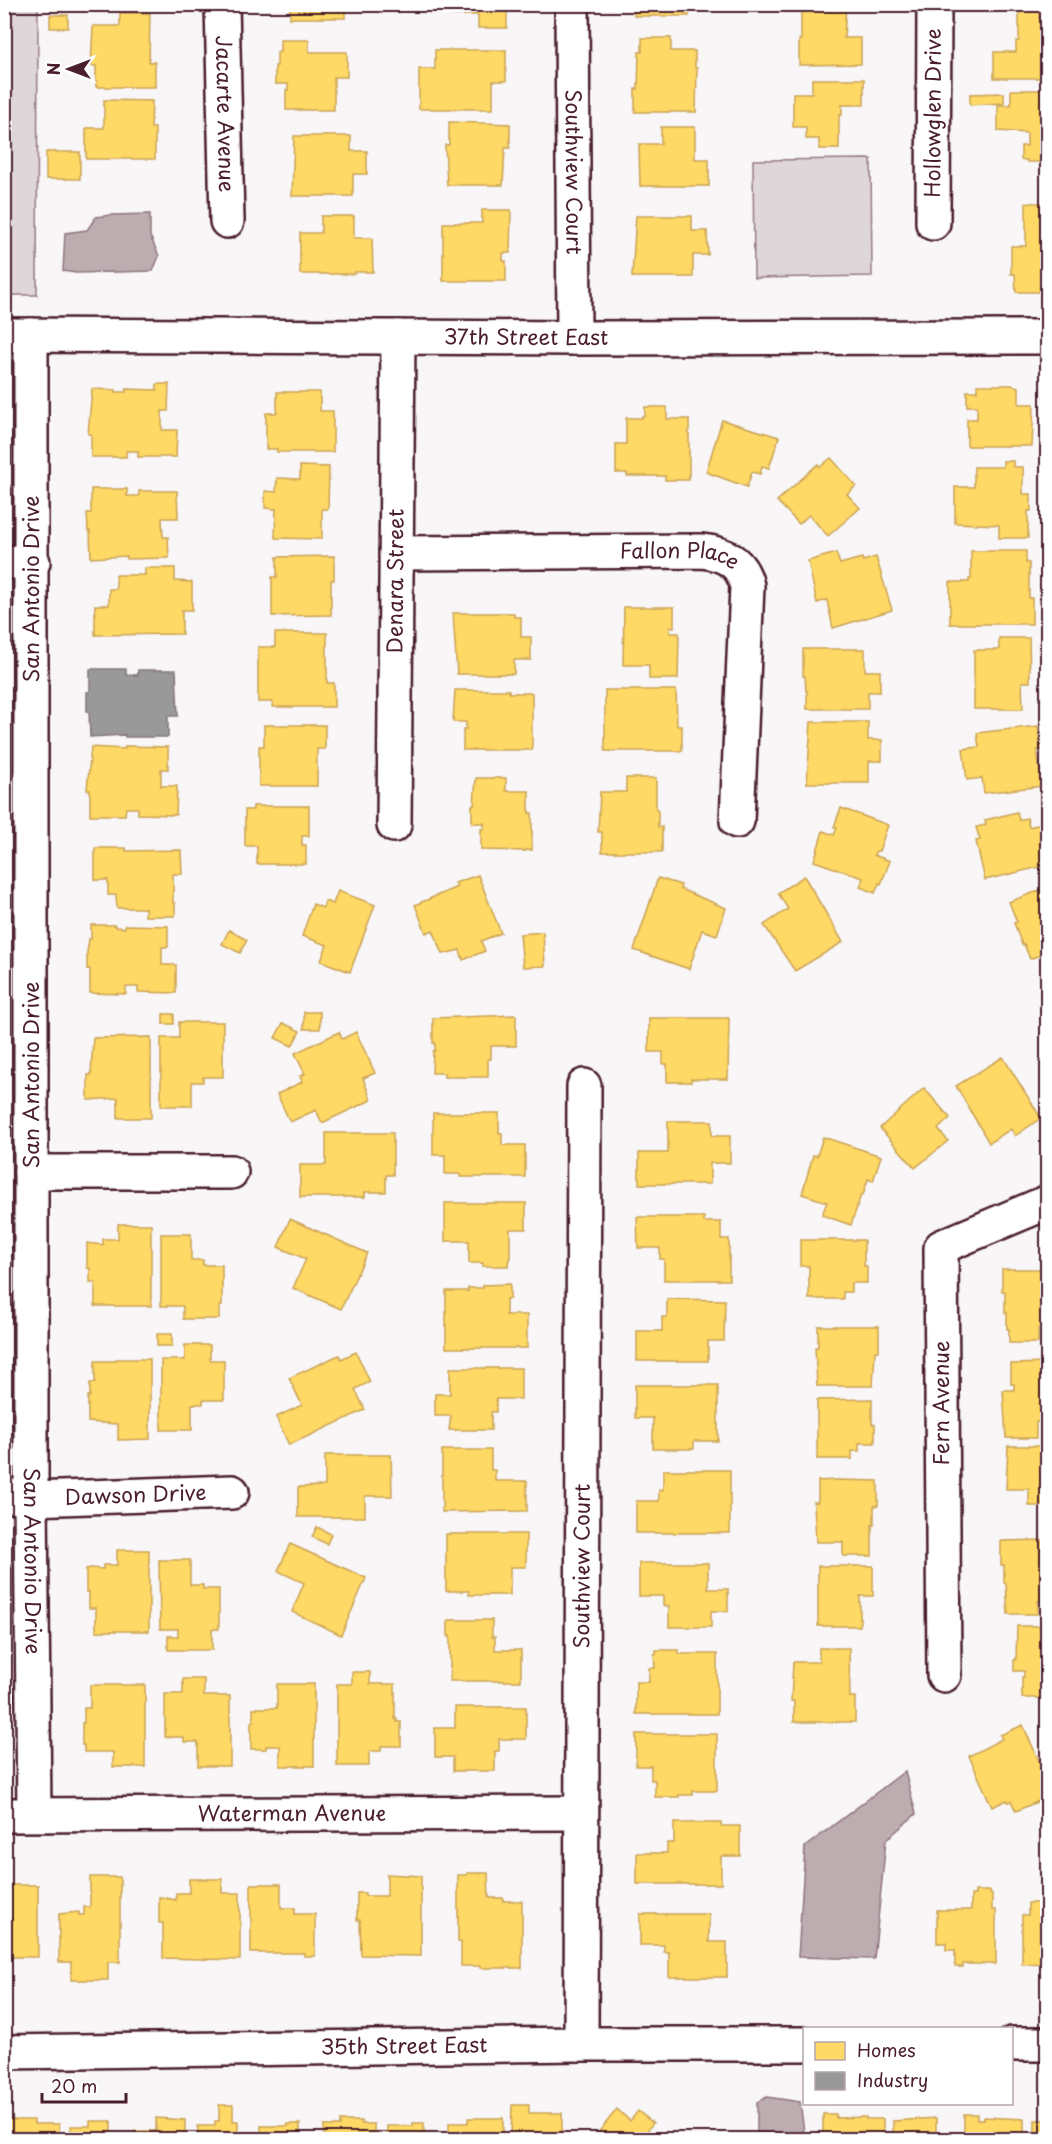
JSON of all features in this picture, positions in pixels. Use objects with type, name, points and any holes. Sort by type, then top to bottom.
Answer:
[{"type":"street","name":"Jacarte Avenue","points":[[222,4],[227,221]]},
{"type":"street","name":"Southview Court","points":[[572,4],[574,338]]},
{"type":"street","name":"Hollowglen Drive","points":[[933,223],[934,4]]},
{"type":"street","name":"37th Street East","points":[[18,335],[574,338],[1047,337]]},
{"type":"street","name":"San Antonio Drive","points":[[18,335],[19,562],[31,1172],[18,1497],[19,1814]]},
{"type":"street","name":"Denara Street","points":[[394,825],[398,336]]},
{"type":"street","name":"Fallon Place","points":[[396,553],[701,551],[717,552],[727,556],[738,565],[747,586],[737,821]]},
{"type":"street","name":"Southview Court","points":[[581,2044],[584,1086]]},
{"type":"street","points":[[31,1172],[231,1172]]},
{"type":"street","name":"Fern Avenue","points":[[944,1675],[941,1247],[1047,1202]]},
{"type":"street","name":"Dawson Drive","points":[[18,1497],[232,1492]]},
{"type":"street","name":"Waterman Avenue","points":[[19,1814],[580,1813]]},
{"type":"street","name":"35th Street East","points":[[4,2052],[581,2044],[803,2044]]},
{"type":"street","points":[[1013,2044],[1047,2044]]},
{"type":"shaded area","points":[[4,5],[38,5],[37,295],[5,295]]},
{"type":"shaded area","points":[[871,159],[872,276],[754,278],[753,160]]},
{"type":"shaded area","points":[[150,214],[150,236],[159,256],[153,271],[76,273],[63,271],[65,233],[87,230],[96,217]]},
{"type":"shaded area","points":[[905,1771],[916,1814],[886,1840],[874,1959],[798,1957],[805,1847]]},
{"type":"shaded area","points":[[767,2097],[800,2102],[805,2139],[757,2139],[757,2102]]},
{"type":"building: Homes","points":[[290,4],[345,4],[345,18],[290,18]]},
{"type":"building: Homes","points":[[451,4],[507,4],[507,28],[478,28],[478,15],[451,15]]},
{"type":"building: Homes","points":[[634,4],[689,4],[689,16],[634,16]]},
{"type":"building: Homes","points":[[801,4],[846,4],[844,38],[861,38],[861,64],[799,65]]},
{"type":"building: Homes","points":[[1039,8],[1039,18],[1048,18],[1048,65],[1045,65],[1045,78],[994,78],[994,52],[1016,52],[1016,41],[1019,41],[1019,9]]},
{"type":"building: Homes","points":[[120,13],[150,13],[149,62],[155,62],[155,87],[96,87],[96,66],[91,66],[93,26],[120,26]]},
{"type":"building: Homes","points":[[50,15],[68,15],[68,28],[50,28]]},
{"type":"building: Homes","points":[[642,38],[671,38],[671,51],[695,51],[696,112],[635,112],[635,89],[638,89],[639,52],[642,52]]},
{"type":"building: Homes","points":[[280,40],[309,40],[309,52],[347,52],[347,77],[334,77],[334,110],[286,110],[288,84],[275,84],[275,66],[277,66],[277,52],[280,52]]},
{"type":"building: Homes","points":[[435,50],[506,50],[506,81],[493,81],[493,109],[419,109],[419,69],[435,69]]},
{"type":"building: Homes","points":[[812,79],[864,79],[864,105],[842,105],[842,115],[839,115],[839,149],[819,149],[819,139],[806,139],[806,127],[793,127],[793,93],[812,93]]},
{"type":"building: Homes","points":[[1011,90],[1048,90],[1048,162],[1021,160],[1021,146],[1027,146],[1027,133],[998,131],[998,105],[1011,105]]},
{"type":"building: Homes","points":[[1004,93],[1004,103],[970,105],[970,94]]},
{"type":"building: Homes","points":[[104,100],[152,101],[151,128],[155,128],[155,159],[86,159],[86,128],[104,128]]},
{"type":"building: Homes","points":[[449,122],[510,124],[510,148],[505,148],[503,185],[447,185],[445,145],[449,145]]},
{"type":"building: Homes","points":[[661,127],[695,127],[695,159],[709,159],[709,186],[640,186],[639,144],[661,144]]},
{"type":"building: Homes","points":[[294,136],[351,136],[351,151],[367,151],[367,174],[353,174],[353,196],[292,196]]},
{"type":"building: Homes","points":[[46,152],[80,152],[80,179],[46,179]]},
{"type":"building: Homes","points":[[1026,203],[1048,203],[1048,292],[1016,292],[1015,274],[1011,274],[1011,246],[1026,246]]},
{"type":"building: Homes","points":[[482,210],[511,210],[510,253],[503,253],[503,261],[506,261],[506,281],[443,281],[443,223],[482,223]]},
{"type":"building: Homes","points":[[321,216],[354,216],[354,238],[372,238],[373,272],[300,274],[300,233],[321,233]]},
{"type":"building: Homes","points":[[636,216],[692,216],[692,231],[707,231],[708,255],[693,255],[693,277],[632,277]]},
{"type":"building: Homes","points":[[157,384],[169,384],[168,411],[162,411],[162,430],[177,430],[176,457],[138,457],[138,451],[126,451],[126,457],[91,457],[91,434],[88,434],[92,389],[116,390],[116,392],[126,392],[126,389],[157,390]]},
{"type":"building: Homes","points":[[977,385],[1019,387],[1019,404],[1034,404],[1032,446],[967,446],[967,419],[977,419],[977,406],[967,406],[967,391],[977,391]]},
{"type":"building: Homes","points":[[277,392],[320,392],[320,411],[333,411],[333,452],[277,452],[277,449],[266,449],[266,413],[277,413]]},
{"type":"building: Homes","points":[[645,407],[667,407],[667,419],[689,419],[689,480],[665,480],[665,476],[627,476],[627,473],[616,473],[616,444],[626,444],[626,418],[642,418],[645,416]]},
{"type":"building: Homes","points":[[722,420],[779,437],[769,468],[762,466],[760,474],[752,472],[747,487],[706,472]]},
{"type":"building: Homes","points":[[831,458],[856,486],[847,494],[860,508],[828,536],[809,515],[799,524],[777,501],[818,464],[820,467]]},
{"type":"building: Homes","points":[[1003,461],[1013,461],[1013,467],[1023,467],[1023,494],[1031,494],[1031,511],[1028,511],[1028,538],[999,538],[999,525],[955,523],[955,487],[974,487],[974,467],[1003,467]]},
{"type":"building: Homes","points":[[300,466],[329,467],[328,509],[322,509],[322,539],[275,538],[276,509],[265,508],[265,491],[276,492],[277,478],[300,479]]},
{"type":"building: Homes","points":[[91,489],[127,489],[127,496],[139,496],[139,491],[177,491],[178,518],[162,518],[163,537],[168,537],[169,558],[127,559],[127,556],[91,558],[87,513],[91,513]]},
{"type":"building: Homes","points":[[971,551],[1026,551],[1026,563],[1029,563],[1029,598],[1032,598],[1032,624],[950,624],[950,582],[969,582],[971,579]]},
{"type":"building: Homes","points":[[836,553],[840,564],[876,557],[892,610],[833,628],[827,600],[817,603],[808,561]]},
{"type":"building: Homes","points":[[334,556],[331,615],[272,616],[272,577],[277,577],[277,557]]},
{"type":"building: Homes","points":[[145,568],[175,568],[175,581],[192,582],[192,610],[182,610],[182,634],[95,635],[95,605],[109,605],[109,589],[116,589],[116,575],[145,575]]},
{"type":"building: Homes","points":[[624,607],[674,607],[674,627],[670,627],[670,633],[679,633],[678,679],[649,679],[649,665],[623,665]]},
{"type":"building: Homes","points":[[453,613],[514,613],[514,617],[521,617],[521,637],[531,637],[531,660],[514,660],[514,674],[457,674]]},
{"type":"building: Homes","points":[[275,633],[327,633],[327,683],[334,683],[334,707],[273,707],[273,702],[258,702],[258,647],[275,647]]},
{"type":"building: Homes","points":[[999,638],[1029,638],[1030,682],[1022,682],[1023,709],[974,709],[974,650],[999,650]]},
{"type":"building: Homes","points":[[803,649],[865,649],[865,671],[880,671],[880,692],[868,692],[868,709],[807,709]]},
{"type":"building: Homes","points":[[455,690],[509,690],[509,693],[532,693],[532,750],[463,750],[463,729],[466,729],[466,722],[453,722]]},
{"type":"building: Homes","points":[[605,690],[676,690],[677,726],[682,726],[682,751],[605,751]]},
{"type":"building: Homes","points":[[811,722],[868,722],[868,740],[882,740],[882,761],[869,761],[869,783],[807,783]]},
{"type":"building: Homes","points":[[264,725],[325,725],[325,749],[317,749],[317,786],[259,786],[259,746],[264,746]]},
{"type":"building: Homes","points":[[1038,726],[1041,750],[1037,750],[1042,786],[984,793],[982,778],[967,780],[963,749],[979,747],[977,733]]},
{"type":"building: Homes","points":[[125,746],[168,747],[168,769],[161,769],[161,786],[177,786],[176,815],[138,814],[138,808],[126,808],[125,815],[90,815],[90,790],[87,790],[91,747],[125,749]]},
{"type":"building: Homes","points":[[476,778],[506,778],[506,791],[529,791],[529,813],[532,813],[532,850],[481,850],[481,829],[484,829],[484,823],[472,823]]},
{"type":"building: Homes","points":[[626,778],[656,778],[656,810],[658,810],[658,827],[662,827],[662,852],[602,852],[602,832],[598,832],[600,792],[626,792]]},
{"type":"building: Homes","points":[[253,806],[309,806],[309,836],[302,836],[302,845],[306,845],[306,864],[257,864],[257,846],[245,846],[245,810],[253,810]]},
{"type":"building: Homes","points":[[841,808],[888,825],[879,851],[876,851],[874,855],[890,861],[875,893],[860,887],[863,878],[814,861],[823,831],[834,835],[837,828],[834,827]]},
{"type":"building: Homes","points":[[1017,812],[1019,820],[1027,818],[1029,827],[1044,823],[1048,837],[1045,840],[1048,865],[985,880],[976,841],[980,840],[976,827],[986,825],[985,820]]},
{"type":"building: Homes","points":[[95,848],[126,848],[126,851],[181,850],[182,874],[173,874],[175,916],[145,916],[145,908],[117,908],[116,895],[108,895],[108,880],[95,880]]},
{"type":"building: Homes","points":[[478,875],[501,933],[481,941],[485,951],[463,960],[460,950],[443,954],[433,930],[426,933],[415,905],[457,887],[455,883]]},
{"type":"building: Homes","points":[[804,876],[843,942],[795,971],[764,925],[788,909],[778,893]]},
{"type":"building: Homes","points":[[658,878],[681,885],[680,889],[726,908],[717,935],[702,930],[689,969],[634,950]]},
{"type":"building: Homes","points":[[1048,887],[1048,952],[1030,959],[1024,944],[1022,945],[1014,923],[1017,922],[1009,902]]},
{"type":"building: Homes","points":[[338,891],[375,905],[350,972],[321,961],[327,945],[302,936],[313,904],[323,908],[325,901],[333,904]]},
{"type":"building: Homes","points":[[91,925],[115,925],[115,927],[125,928],[125,925],[168,926],[168,947],[162,947],[162,965],[176,965],[176,993],[138,992],[138,987],[126,987],[126,994],[90,993],[87,952],[89,939],[91,939]]},
{"type":"building: Homes","points":[[229,930],[247,940],[240,953],[222,944]]},
{"type":"building: Homes","points":[[543,932],[545,966],[523,967],[520,934]]},
{"type":"building: Homes","points":[[304,1012],[320,1012],[320,1029],[304,1029]]},
{"type":"building: Homes","points":[[163,1014],[174,1014],[174,1024],[163,1024]]},
{"type":"building: Homes","points":[[516,1015],[516,1046],[491,1046],[488,1077],[444,1077],[444,1073],[432,1073],[433,1051],[435,1051],[433,1018]]},
{"type":"building: Homes","points":[[649,1018],[729,1018],[728,1079],[691,1079],[691,1082],[667,1082],[667,1064],[663,1064],[663,1052],[649,1052]]},
{"type":"building: Homes","points":[[179,1022],[223,1022],[223,1077],[203,1077],[203,1082],[192,1082],[192,1106],[161,1106],[161,1038],[179,1038]]},
{"type":"building: Homes","points":[[283,1023],[300,1031],[292,1046],[275,1038]]},
{"type":"building: Homes","points":[[339,1032],[342,1039],[356,1032],[375,1073],[363,1078],[371,1100],[322,1123],[316,1110],[290,1122],[277,1094],[302,1082],[300,1076],[305,1074],[295,1053]]},
{"type":"building: Homes","points":[[151,1037],[151,1118],[118,1118],[118,1098],[88,1100],[88,1075],[91,1075],[93,1038]]},
{"type":"building: Homes","points":[[1003,1057],[1041,1118],[1015,1136],[1011,1129],[989,1143],[956,1086]]},
{"type":"building: Homes","points":[[924,1088],[950,1118],[938,1129],[948,1141],[915,1168],[880,1128]]},
{"type":"building: Homes","points":[[433,1113],[499,1113],[499,1133],[502,1133],[502,1145],[525,1145],[525,1177],[460,1177],[460,1174],[445,1174],[445,1155],[433,1155]]},
{"type":"building: Homes","points":[[668,1121],[712,1121],[712,1136],[730,1136],[730,1163],[710,1163],[710,1184],[639,1184],[639,1153],[668,1153]]},
{"type":"building: Homes","points":[[326,1133],[393,1133],[393,1175],[386,1175],[386,1192],[365,1192],[365,1197],[300,1197],[300,1165],[326,1165]]},
{"type":"building: Homes","points":[[823,1137],[881,1156],[873,1181],[868,1179],[863,1195],[861,1195],[851,1225],[822,1215],[827,1202],[802,1194],[813,1155],[817,1156]]},
{"type":"building: Homes","points":[[445,1203],[526,1203],[526,1229],[510,1229],[508,1266],[483,1266],[483,1263],[469,1263],[469,1241],[445,1241]]},
{"type":"building: Homes","points":[[637,1217],[704,1217],[704,1222],[721,1222],[721,1239],[729,1239],[729,1280],[664,1280],[664,1259],[660,1259],[660,1248],[638,1248]]},
{"type":"building: Homes","points":[[290,1219],[367,1253],[341,1309],[293,1288],[306,1259],[278,1247]]},
{"type":"building: Homes","points":[[118,1224],[151,1224],[151,1306],[95,1306],[95,1282],[90,1282],[90,1268],[87,1268],[87,1243],[103,1245],[103,1239],[118,1239]]},
{"type":"building: Homes","points":[[161,1234],[191,1234],[191,1260],[203,1260],[203,1265],[222,1265],[222,1306],[219,1306],[219,1319],[183,1319],[183,1306],[161,1306]]},
{"type":"building: Homes","points":[[800,1240],[864,1240],[864,1266],[867,1266],[867,1283],[851,1283],[851,1292],[843,1292],[843,1299],[809,1299],[809,1266],[800,1266]]},
{"type":"building: Homes","points":[[1002,1269],[1048,1269],[1048,1329],[1038,1329],[1038,1343],[1009,1343],[1005,1291],[1002,1291]]},
{"type":"building: Homes","points":[[510,1284],[510,1299],[506,1299],[506,1315],[527,1315],[527,1348],[446,1348],[446,1291],[468,1291],[468,1288],[483,1288],[483,1285]]},
{"type":"building: Homes","points":[[667,1299],[725,1300],[724,1341],[708,1341],[708,1361],[637,1361],[637,1331],[662,1331],[662,1317],[667,1317]]},
{"type":"building: Homes","points":[[818,1326],[879,1326],[879,1351],[875,1351],[873,1386],[817,1386],[815,1347],[818,1347]]},
{"type":"building: Homes","points":[[157,1334],[172,1334],[172,1346],[157,1346]]},
{"type":"building: Homes","points":[[185,1345],[210,1345],[210,1360],[224,1360],[224,1400],[203,1400],[203,1404],[192,1404],[192,1430],[161,1430],[161,1360],[185,1360]]},
{"type":"building: Homes","points":[[356,1352],[370,1382],[355,1389],[365,1410],[289,1445],[276,1417],[302,1405],[289,1378],[339,1355],[341,1359]]},
{"type":"building: Homes","points":[[116,1359],[150,1359],[150,1439],[118,1440],[118,1424],[88,1422],[88,1396],[90,1396],[90,1383],[95,1383],[95,1361],[116,1361]]},
{"type":"building: Homes","points":[[1048,1363],[1048,1422],[1036,1422],[1036,1438],[1006,1438],[1003,1390],[1014,1390],[1014,1384],[1011,1384],[1011,1364]]},
{"type":"building: Homes","points":[[450,1368],[521,1368],[521,1399],[496,1399],[496,1412],[491,1412],[491,1430],[449,1430],[451,1416],[435,1416],[435,1394],[450,1394]]},
{"type":"building: Homes","points":[[635,1385],[718,1385],[718,1441],[694,1441],[694,1449],[653,1449],[653,1418],[635,1418]]},
{"type":"building: Homes","points":[[872,1399],[875,1443],[859,1443],[859,1451],[852,1451],[852,1459],[817,1459],[817,1400]]},
{"type":"building: Homes","points":[[1008,1446],[1048,1446],[1048,1506],[1029,1506],[1029,1489],[1006,1489]]},
{"type":"building: Homes","points":[[442,1450],[491,1450],[491,1470],[495,1470],[495,1481],[527,1481],[527,1511],[442,1512]]},
{"type":"building: Homes","points":[[325,1455],[391,1455],[392,1496],[365,1496],[365,1517],[298,1517],[298,1487],[325,1486]]},
{"type":"building: Homes","points":[[663,1470],[730,1470],[730,1533],[636,1533],[636,1501],[659,1501],[659,1490],[663,1490]]},
{"type":"building: Homes","points":[[818,1481],[878,1481],[878,1506],[874,1506],[874,1525],[872,1525],[872,1556],[843,1556],[843,1542],[816,1542],[814,1502],[818,1502]]},
{"type":"building: Homes","points":[[317,1527],[331,1534],[327,1544],[312,1537]]},
{"type":"building: Homes","points":[[446,1534],[526,1534],[526,1567],[510,1567],[510,1595],[469,1595],[469,1591],[446,1591]]},
{"type":"building: Homes","points":[[1048,1540],[1048,1601],[1038,1601],[1038,1614],[1008,1614],[1004,1565],[1001,1565],[1001,1541]]},
{"type":"building: Homes","points":[[290,1544],[366,1578],[341,1635],[292,1612],[304,1583],[278,1571]]},
{"type":"building: Homes","points":[[117,1550],[149,1550],[149,1631],[96,1631],[96,1608],[89,1608],[89,1592],[86,1592],[86,1569],[103,1569],[103,1565],[117,1565]]},
{"type":"building: Homes","points":[[159,1560],[190,1560],[190,1585],[203,1585],[203,1589],[219,1589],[219,1629],[212,1629],[212,1650],[168,1650],[168,1636],[178,1636],[178,1629],[160,1629]]},
{"type":"building: Homes","points":[[639,1563],[708,1563],[708,1589],[728,1589],[728,1611],[711,1611],[711,1627],[669,1627],[669,1606],[663,1606],[663,1596],[639,1596]]},
{"type":"building: Homes","points":[[818,1566],[873,1566],[873,1596],[860,1596],[860,1626],[818,1626]]},
{"type":"building: Homes","points":[[448,1620],[492,1620],[495,1650],[521,1650],[521,1681],[450,1681]]},
{"type":"building: Homes","points":[[1017,1626],[1046,1626],[1048,1698],[1022,1698],[1024,1671],[1014,1671]]},
{"type":"building: Homes","points":[[819,1648],[849,1648],[850,1697],[855,1697],[855,1722],[794,1722],[794,1701],[791,1701],[793,1662],[819,1662]]},
{"type":"building: Homes","points":[[656,1650],[679,1650],[679,1654],[717,1654],[717,1714],[636,1714],[636,1682],[649,1682],[649,1668],[655,1668]]},
{"type":"building: Homes","points":[[352,1672],[370,1672],[370,1684],[395,1684],[395,1719],[401,1722],[401,1746],[381,1746],[381,1751],[369,1751],[369,1766],[337,1766],[337,1684],[352,1684]]},
{"type":"building: Homes","points":[[183,1679],[204,1679],[204,1696],[230,1696],[230,1766],[198,1766],[198,1742],[184,1742],[184,1737],[165,1737],[165,1694],[183,1694]]},
{"type":"building: Homes","points":[[277,1684],[314,1684],[314,1766],[280,1766],[280,1746],[251,1749],[253,1708],[277,1708]]},
{"type":"building: Homes","points":[[90,1685],[145,1685],[145,1767],[113,1767],[113,1752],[84,1752],[82,1723],[84,1723],[84,1708],[90,1708]]},
{"type":"building: Homes","points":[[455,1707],[526,1707],[526,1739],[499,1739],[499,1751],[495,1751],[495,1771],[453,1771],[453,1757],[435,1757],[435,1728],[455,1728]]},
{"type":"building: Homes","points":[[1023,1725],[1048,1781],[1048,1797],[1016,1811],[1011,1801],[1007,1800],[992,1807],[969,1756],[1002,1739],[1000,1735]]},
{"type":"building: Homes","points":[[636,1734],[717,1734],[717,1791],[693,1791],[693,1795],[679,1795],[679,1797],[655,1797],[655,1780],[651,1780],[651,1766],[636,1766]]},
{"type":"building: Homes","points":[[674,1823],[721,1823],[721,1826],[740,1826],[740,1856],[721,1856],[721,1884],[637,1884],[637,1853],[667,1853],[667,1843],[674,1843]]},
{"type":"building: Homes","points":[[467,1873],[488,1873],[489,1898],[522,1901],[522,1968],[461,1966],[461,1942],[458,1942],[458,1875],[467,1875]]},
{"type":"building: Homes","points":[[387,1874],[421,1876],[421,1956],[361,1955],[357,1893],[365,1893],[365,1896],[387,1896]]},
{"type":"building: Homes","points":[[90,1877],[120,1877],[120,1962],[108,1962],[108,1980],[71,1980],[71,1962],[59,1962],[59,1914],[79,1912],[79,1915],[84,1915],[84,1907],[90,1907]]},
{"type":"building: Homes","points":[[189,1879],[222,1879],[222,1893],[240,1893],[240,1960],[163,1958],[163,1923],[159,1923],[159,1897],[176,1900],[176,1893],[189,1893]]},
{"type":"building: Homes","points":[[251,1884],[281,1884],[281,1908],[295,1908],[295,1914],[315,1914],[315,1956],[304,1956],[304,1953],[251,1953]]},
{"type":"building: Homes","points":[[8,1885],[38,1885],[38,1957],[10,1957],[10,1969],[4,1969],[4,1911],[8,1911]]},
{"type":"building: Homes","points":[[975,1891],[990,1891],[992,1894],[992,1910],[996,1910],[996,1964],[963,1964],[963,1967],[955,1967],[955,1950],[946,1950],[946,1943],[937,1943],[937,1910],[971,1910],[971,1895],[975,1895]]},
{"type":"building: Homes","points":[[1028,1903],[1048,1903],[1048,1963],[1022,1964],[1022,1915],[1028,1915]]},
{"type":"building: Homes","points":[[640,1914],[709,1914],[709,1942],[727,1942],[727,1977],[669,1977],[669,1952],[664,1952],[664,1945],[640,1945]]},
{"type":"building: Homes","points":[[219,2105],[233,2105],[233,2121],[238,2121],[238,2138],[248,2140],[198,2140],[198,2126],[215,2126],[215,2121],[219,2121]]},
{"type":"building: Homes","points":[[512,2105],[529,2105],[529,2113],[562,2113],[562,2140],[511,2140]]},
{"type":"building: Homes","points":[[617,2109],[630,2121],[638,2111],[653,2123],[647,2131],[658,2140],[596,2140],[594,2138]]},
{"type":"building: Homes","points":[[823,2114],[836,2114],[836,2118],[883,2119],[883,2140],[823,2140]]},
{"type":"building: Homes","points":[[964,2114],[977,2114],[977,2119],[984,2119],[984,2117],[1024,2119],[1024,2140],[964,2140]]},
{"type":"building: Homes","points":[[156,2118],[185,2120],[185,2140],[135,2140],[135,2131],[156,2131]]},
{"type":"building: Homes","points":[[468,2118],[503,2118],[503,2136],[499,2136],[499,2140],[449,2140],[449,2123],[468,2123]]},
{"type":"building: Homes","points":[[936,2118],[936,2135],[946,2135],[946,2140],[893,2140],[893,2121]]},
{"type":"building: Homes","points":[[7,2120],[34,2120],[34,2124],[59,2124],[59,2140],[7,2140]]},
{"type":"building: Homes","points":[[1035,2120],[1048,2120],[1048,2140],[1035,2140]]},
{"type":"building: Homes","points":[[90,2121],[111,2121],[111,2140],[71,2140],[71,2126],[90,2126]]},
{"type":"building: Homes","points":[[340,2121],[361,2121],[361,2124],[374,2124],[374,2140],[324,2140],[324,2126],[340,2126]]},
{"type":"building: Homes","points":[[413,2123],[424,2123],[424,2136],[437,2136],[437,2140],[387,2140],[387,2126],[413,2126]]},
{"type":"building: Homes","points":[[288,2124],[300,2124],[300,2137],[311,2137],[311,2140],[261,2140],[261,2126],[288,2126]]},
{"type":"building: Industry","points":[[90,669],[126,669],[126,675],[138,675],[138,670],[176,670],[178,716],[168,716],[168,737],[125,737],[125,735],[90,737],[87,692],[90,692]]}]
